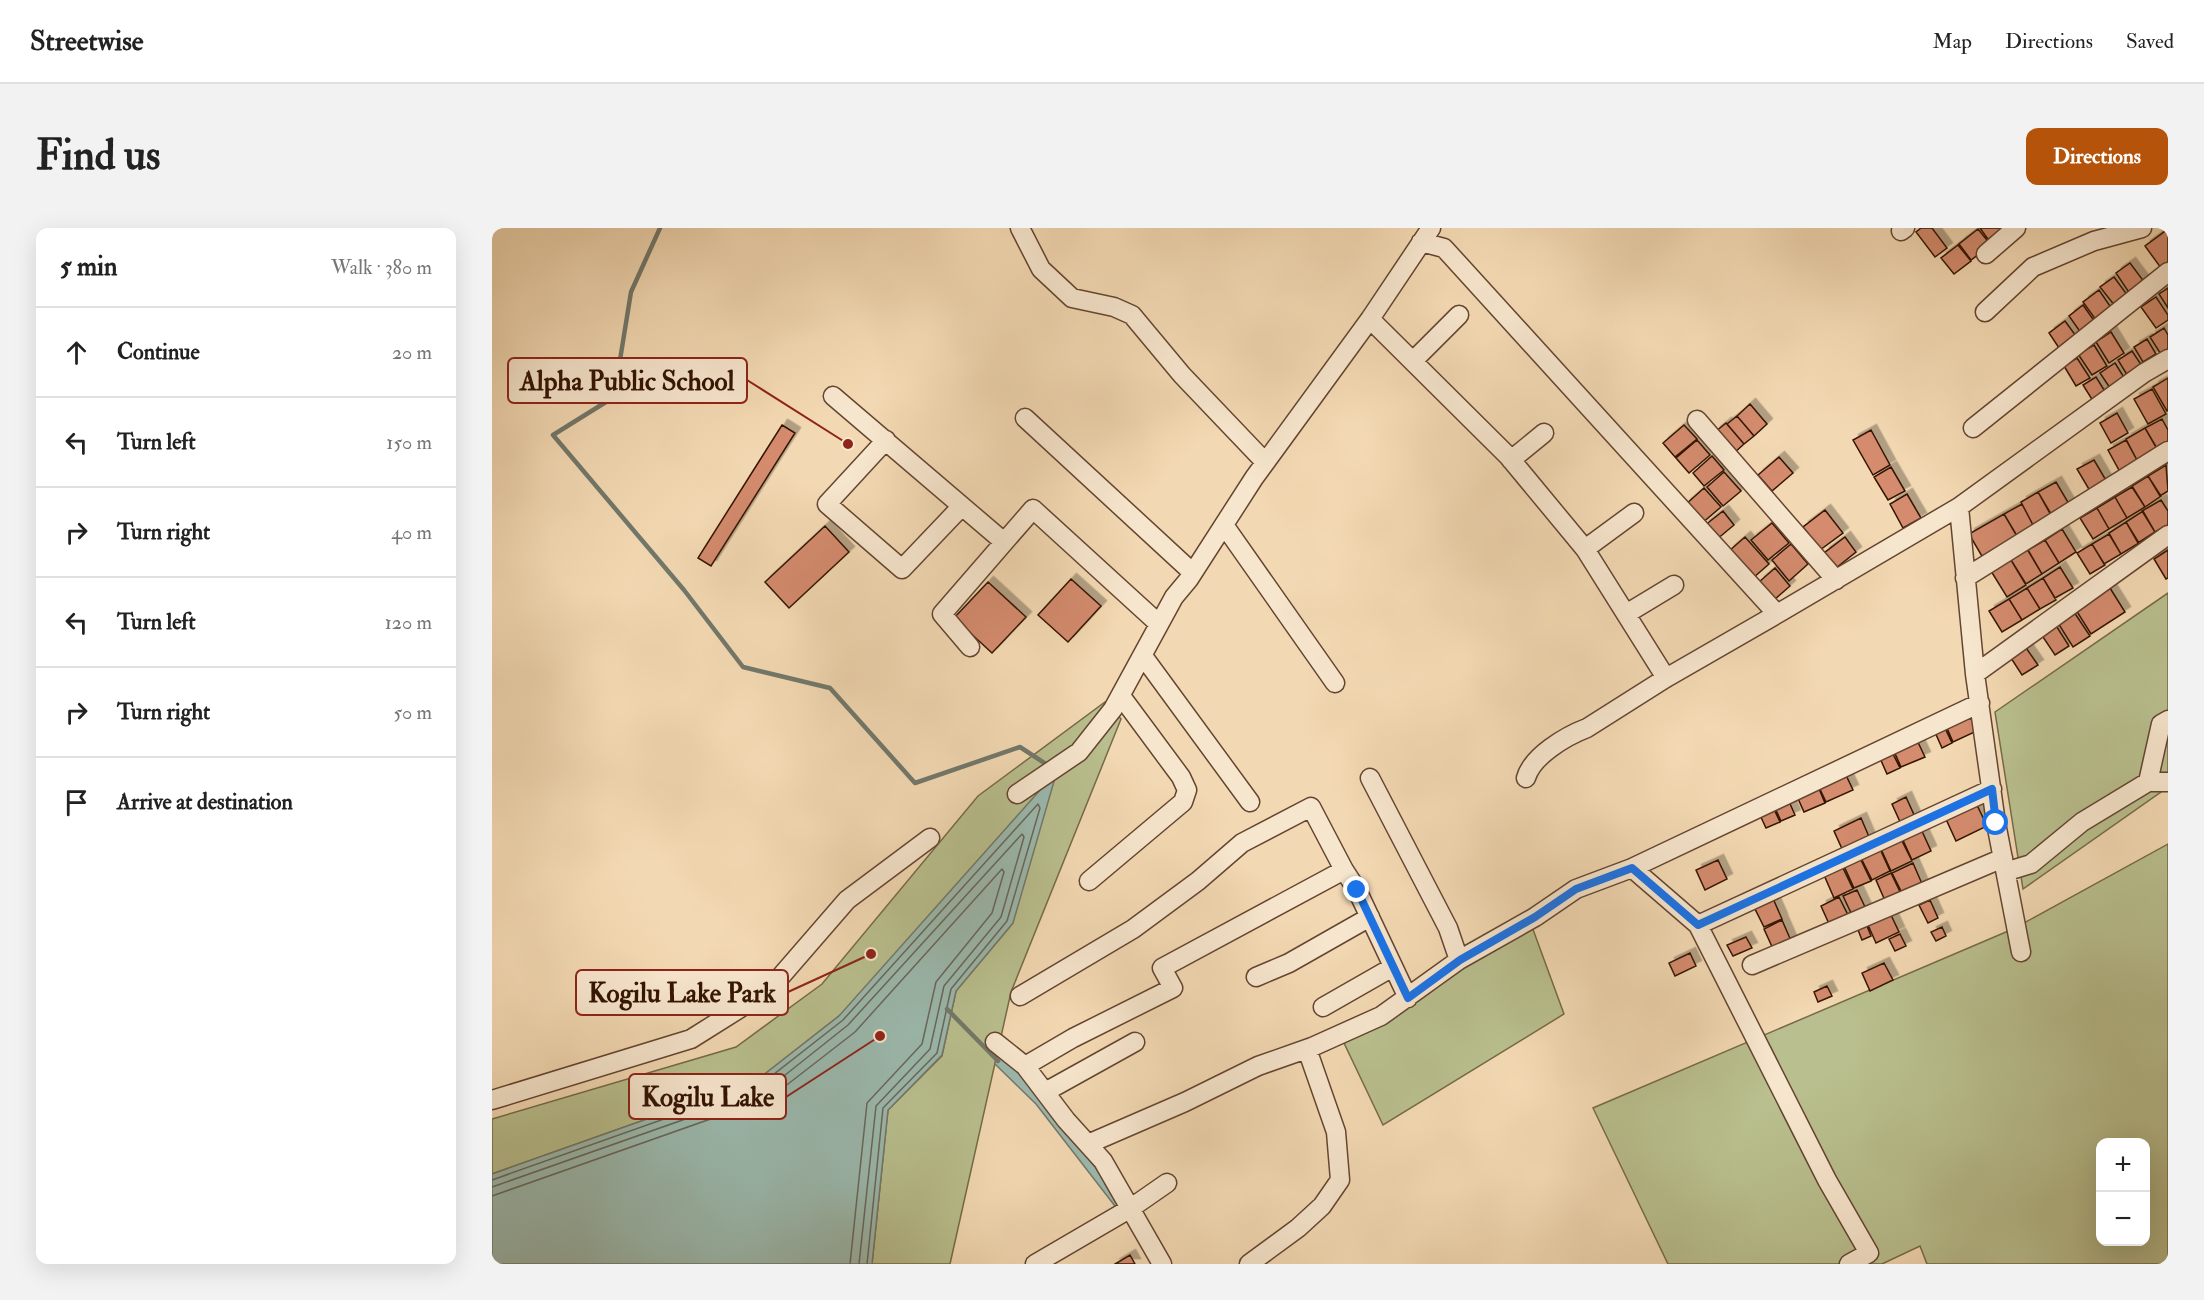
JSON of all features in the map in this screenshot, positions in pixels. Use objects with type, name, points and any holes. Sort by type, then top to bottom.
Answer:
[{"type":"street","points":[[1020,228],[1041,269],[1072,298],[1114,307],[1131,315],[1182,375],[1265,462]]},
{"type":"street","points":[[1986,254],[2016,228]]},
{"type":"street","points":[[1985,312],[2033,267],[2094,241],[2142,228]]},
{"type":"street","points":[[1017,794],[1079,752],[1120,696],[1174,597],[1193,573],[1265,462],[1371,319],[1426,235],[1444,248],[1777,614]]},
{"type":"street","points":[[1973,428],[2168,272]]},
{"type":"street","points":[[1413,362],[1459,315]]},
{"type":"street","points":[[1371,319],[1511,460],[1585,549],[1666,678]]},
{"type":"street","points":[[1526,778],[1529,766],[1573,734],[1587,728],[1666,678],[1959,507],[2144,373],[2168,359]]},
{"type":"street","points":[[833,396],[1004,542]]},
{"type":"street","points":[[1025,418],[1193,573]]},
{"type":"street","points":[[1697,420],[1836,580]]},
{"type":"street","points":[[1511,460],[1544,433]]},
{"type":"street","points":[[886,441],[827,504],[902,569],[962,506]]},
{"type":"street","points":[[1965,578],[2168,452]]},
{"type":"street","points":[[1959,507],[1975,674],[1992,789],[2021,952]]},
{"type":"street","points":[[970,647],[942,614],[1033,509],[1159,624]]},
{"type":"street","points":[[1585,549],[1634,513]]},
{"type":"street","points":[[1224,525],[1335,683]]},
{"type":"street","points":[[1975,674],[2168,534]]},
{"type":"street","points":[[1626,614],[1674,585]]},
{"type":"street","points":[[1143,656],[1250,802]]},
{"type":"street","points":[[1089,881],[1183,802],[1187,790],[1181,777],[1120,696]]},
{"type":"street","points":[[1088,1144],[1185,1102],[1258,1066],[1307,1049],[1381,1016],[1460,960],[1535,917],[1576,889],[1632,868],[1980,703]]},
{"type":"street","points":[[2148,782],[2161,724],[2168,720]]},
{"type":"street","points":[[1370,778],[1448,928],[1460,960]]},
{"type":"street","points":[[1752,965],[2005,865],[2031,864],[2082,822],[2148,782],[2168,782]]},
{"type":"street","points":[[1698,925],[1992,789]]},
{"type":"street","points":[[1020,996],[1133,929],[1198,881],[1242,843],[1311,807],[1370,917],[1408,998]]},
{"type":"street","points":[[492,1100],[691,1039],[769,990],[847,900],[930,838]]},
{"type":"street","points":[[1632,868],[1698,925],[1822,1170],[1869,1253],[1849,1264]]},
{"type":"street","points":[[1025,1066],[1074,1038],[1173,988],[1162,968],[1344,870]]},
{"type":"street","points":[[1256,977],[1289,963],[1370,917]]},
{"type":"street","points":[[1323,1007],[1393,967]]},
{"type":"street","points":[[995,1042],[1025,1066],[1103,1161],[1162,1264]]},
{"type":"street","points":[[1045,1092],[1135,1042]]},
{"type":"street","points":[[1249,1264],[1314,1213],[1340,1180],[1336,1132],[1307,1049]]},
{"type":"street","points":[[1035,1264],[1131,1208],[1167,1183]]},
{"type":"green space","points":[[2168,593],[2168,787],[2023,889],[1995,712]]},
{"type":"green space","points":[[1105,702],[1121,719],[1011,992],[950,1264],[872,1264],[888,1110],[942,1056],[956,991],[1013,923],[839,1016],[757,1080],[492,1174],[492,1119],[736,1047],[822,984],[978,796]]},
{"type":"green space","points":[[2168,844],[2168,1264],[1927,1264],[1920,1246],[1882,1264],[1668,1264],[1593,1108],[2013,929]]},
{"type":"green space","points":[[1531,924],[1564,1014],[1383,1125],[1344,1043]]},
{"type":"water","points":[[1057,771],[1013,923],[956,991],[942,1055],[888,1110],[872,1264],[492,1264],[492,1174],[757,1080],[839,1016]]},
{"type":"water","points":[[997,1052],[1029,1083],[1125,1205],[1118,1210],[1036,1104],[995,1064]]},
{"type":"building","points":[[1921,228],[1932,228],[1947,248],[1935,257],[1916,232]]},
{"type":"building","points":[[1980,228],[2005,228],[1990,242]]},
{"type":"building","points":[[1978,229],[1991,245],[1971,260],[1959,244]]},
{"type":"building","points":[[2168,229],[2168,262],[2161,268],[2145,246]]},
{"type":"building","points":[[1958,245],[1971,261],[1954,274],[1941,258]]},
{"type":"building","points":[[2130,263],[2145,283],[2130,294],[2116,273]]},
{"type":"building","points":[[2114,277],[2128,296],[2115,306],[2100,287]]},
{"type":"building","points":[[2168,288],[2168,308],[2159,294]]},
{"type":"building","points":[[2099,290],[2112,309],[2096,320],[2083,302]]},
{"type":"building","points":[[2156,297],[2168,315],[2168,320],[2156,328],[2141,307]]},
{"type":"building","points":[[2083,305],[2095,322],[2081,333],[2069,316]]},
{"type":"building","points":[[2065,321],[2076,336],[2059,348],[2049,333]]},
{"type":"building","points":[[2164,328],[2168,335],[2168,352],[2162,356],[2150,337]]},
{"type":"building","points":[[2111,332],[2124,353],[2109,363],[2096,342]]},
{"type":"building","points":[[2147,339],[2156,354],[2143,362],[2134,347]]},
{"type":"building","points":[[2094,345],[2107,366],[2092,375],[2078,354]]},
{"type":"building","points":[[2132,351],[2144,369],[2129,378],[2118,360]]},
{"type":"building","points":[[2077,358],[2090,378],[2076,386],[2064,366]]},
{"type":"building","points":[[2115,363],[2125,379],[2110,388],[2100,373]]},
{"type":"building","points":[[2096,377],[2106,393],[2093,401],[2083,385]]},
{"type":"building","points":[[2168,378],[2168,410],[2167,411],[2153,387]]},
{"type":"building","points":[[2152,389],[2166,414],[2148,424],[2134,399]]},
{"type":"building","points":[[1750,404],[1767,424],[1754,436],[1737,416]]},
{"type":"building","points":[[2117,413],[2128,433],[2111,443],[2100,423]]},
{"type":"building","points":[[1737,416],[1754,436],[1744,444],[1727,424]]},
{"type":"building","points":[[2162,419],[2168,430],[2168,443],[2157,449],[2145,428]]},
{"type":"building","points":[[1726,423],[1744,444],[1734,453],[1715,432]]},
{"type":"building","points":[[782,425],[795,433],[711,566],[698,558]]},
{"type":"building","points":[[1684,425],[1697,439],[1675,457],[1663,443]]},
{"type":"building","points":[[2145,428],[2158,450],[2138,462],[2126,439]]},
{"type":"building","points":[[1871,430],[1890,465],[1873,475],[1853,440]]},
{"type":"building","points":[[1697,440],[1710,455],[1689,473],[1676,458]]},
{"type":"building","points":[[2126,440],[2138,462],[2120,472],[2108,450]]},
{"type":"building","points":[[1712,456],[1724,470],[1704,486],[1693,473]]},
{"type":"building","points":[[1779,457],[1793,473],[1772,491],[1758,475]]},
{"type":"building","points":[[2094,460],[2107,482],[2090,491],[2077,469]]},
{"type":"building","points":[[2166,465],[2168,491],[2160,496],[2148,476]]},
{"type":"building","points":[[1891,467],[1905,491],[1888,500],[1874,477]]},
{"type":"building","points":[[1724,472],[1741,491],[1723,506],[1707,487]]},
{"type":"building","points":[[2148,476],[2161,496],[2145,507],[2132,486]]},
{"type":"building","points":[[2056,482],[2069,504],[2051,514],[2038,492]]},
{"type":"building","points":[[2132,487],[2145,507],[2127,518],[2115,497]]},
{"type":"building","points":[[1704,488],[1721,507],[1701,524],[1685,505]]},
{"type":"building","points":[[2038,492],[2052,517],[2034,527],[2021,502]]},
{"type":"building","points":[[1907,494],[1921,518],[1903,528],[1890,504]]},
{"type":"building","points":[[2115,497],[2127,518],[2109,529],[2097,508]]},
{"type":"building","points":[[2161,500],[2168,511],[2168,525],[2155,532],[2142,511]]},
{"type":"building","points":[[2022,504],[2034,527],[2017,536],[2004,514]]},
{"type":"building","points":[[2097,508],[2109,529],[2093,539],[2080,518]]},
{"type":"building","points":[[1825,510],[1843,533],[1820,550],[1803,527]]},
{"type":"building","points":[[1723,511],[1734,525],[1716,540],[1704,526]]},
{"type":"building","points":[[2143,511],[2155,532],[2138,543],[2126,522]]},
{"type":"building","points":[[2004,514],[2018,538],[1983,558],[1969,534]]},
{"type":"building","points":[[2126,522],[2139,543],[2121,554],[2109,533]]},
{"type":"building","points":[[1772,523],[1789,543],[1768,560],[1751,540]]},
{"type":"building","points":[[825,526],[849,552],[789,608],[765,582]]},
{"type":"building","points":[[2062,529],[2076,552],[2059,563],[2045,540]]},
{"type":"building","points":[[2109,534],[2121,554],[2104,564],[2092,544]]},
{"type":"building","points":[[1745,537],[1769,564],[1753,578],[1729,551]]},
{"type":"building","points":[[1845,537],[1856,552],[1836,568],[1824,553]]},
{"type":"building","points":[[2045,540],[2059,563],[2042,574],[2028,550]]},
{"type":"building","points":[[1791,544],[1808,564],[1789,581],[1772,560]]},
{"type":"building","points":[[2092,544],[2105,565],[2090,574],[2077,553]]},
{"type":"building","points":[[2027,549],[2042,574],[2026,584],[2011,560]]},
{"type":"building","points":[[2168,550],[2168,578],[2166,579],[2154,559]]},
{"type":"building","points":[[2011,560],[2026,585],[2007,597],[1991,571]]},
{"type":"building","points":[[2060,567],[2073,588],[2055,598],[2043,578]]},
{"type":"building","points":[[1775,568],[1790,586],[1774,600],[1759,582]]},
{"type":"building","points":[[2043,578],[2056,600],[2040,609],[2027,588]]},
{"type":"building","points":[[1071,579],[1101,606],[1068,642],[1038,615]]},
{"type":"building","points":[[988,582],[1026,617],[992,653],[954,618]]},
{"type":"building","points":[[2027,588],[2040,609],[2022,620],[2009,599]]},
{"type":"building","points":[[2110,588],[2125,612],[2091,634],[2076,610]]},
{"type":"building","points":[[2009,599],[2022,620],[2002,632],[1989,611]]},
{"type":"building","points":[[2074,612],[2090,636],[2073,647],[2058,623]]},
{"type":"building","points":[[2055,624],[2069,646],[2055,655],[2041,634]]},
{"type":"building","points":[[2024,645],[2038,665],[2022,675],[2009,655]]},
{"type":"building","points":[[1971,714],[1979,730],[1953,742],[1946,726]]},
{"type":"building","points":[[1944,726],[1952,743],[1942,748],[1934,730]]},
{"type":"building","points":[[1916,738],[1925,757],[1901,767],[1893,749]]},
{"type":"building","points":[[1891,750],[1900,768],[1887,774],[1879,756]]},
{"type":"building","points":[[1845,773],[1853,790],[1826,802],[1818,785]]},
{"type":"building","points":[[1817,784],[1825,803],[1804,812],[1796,794]]},
{"type":"building","points":[[1787,797],[1795,815],[1781,821],[1773,804]]},
{"type":"building","points":[[1906,797],[1915,817],[1901,824],[1892,804]]},
{"type":"building","points":[[1976,803],[1987,826],[1956,841],[1945,817]]},
{"type":"building","points":[[1772,805],[1780,822],[1766,828],[1758,811]]},
{"type":"building","points":[[1861,818],[1870,839],[1843,851],[1834,831]]},
{"type":"building","points":[[1921,829],[1931,851],[1912,860],[1902,838]]},
{"type":"building","points":[[1901,839],[1912,861],[1891,871],[1881,849]]},
{"type":"building","points":[[1880,849],[1890,871],[1872,880],[1861,858]]},
{"type":"building","points":[[1860,858],[1871,881],[1854,888],[1844,866]]},
{"type":"building","points":[[1718,860],[1727,879],[1705,890],[1696,870]]},
{"type":"building","points":[[1913,863],[1923,886],[1903,895],[1892,873]]},
{"type":"building","points":[[1842,866],[1853,889],[1834,898],[1824,875]]},
{"type":"building","points":[[1891,873],[1902,896],[1886,903],[1876,880]]},
{"type":"building","points":[[1857,890],[1866,909],[1852,915],[1843,896]]},
{"type":"building","points":[[1771,894],[1782,919],[1764,927],[1752,903]]},
{"type":"building","points":[[1839,897],[1849,917],[1830,926],[1821,906]]},
{"type":"building","points":[[1930,900],[1938,918],[1928,923],[1919,905]]},
{"type":"building","points":[[1891,915],[1899,932],[1876,943],[1868,925]]},
{"type":"building","points":[[1782,920],[1792,943],[1774,951],[1764,929]]},
{"type":"building","points":[[1867,926],[1871,936],[1862,940],[1858,930]]},
{"type":"building","points":[[1942,927],[1946,936],[1936,941],[1931,932]]},
{"type":"building","points":[[1900,934],[1906,946],[1895,951],[1889,939]]},
{"type":"building","points":[[1746,937],[1752,948],[1733,956],[1727,945]]},
{"type":"building","points":[[1690,953],[1696,966],[1675,976],[1669,963]]},
{"type":"building","points":[[1884,963],[1893,980],[1870,991],[1862,973]]},
{"type":"building","points":[[1827,986],[1832,996],[1818,1002],[1814,992]]},
{"type":"building","points":[[1130,1255],[1135,1264],[1115,1264]]},
{"type":"waterway","points":[[660,228],[631,292],[614,397],[553,435],[684,590],[743,667],[830,688],[915,783],[1020,747],[1049,766]]},
{"type":"waterway","points":[[947,1009],[998,1061]]},
{"type":"place","name":"Alpha Public School","points":[[848,444]]},
{"type":"place","name":"Kogilu Lake Park","points":[[871,954]]},
{"type":"place","name":"Kogilu Lake","points":[[880,1036]]},
{"type":"route","points":[[1357,890],[1408,998],[1460,960],[1535,917],[1576,889],[1632,868],[1698,925],[1992,789],[1996,823]]}]
